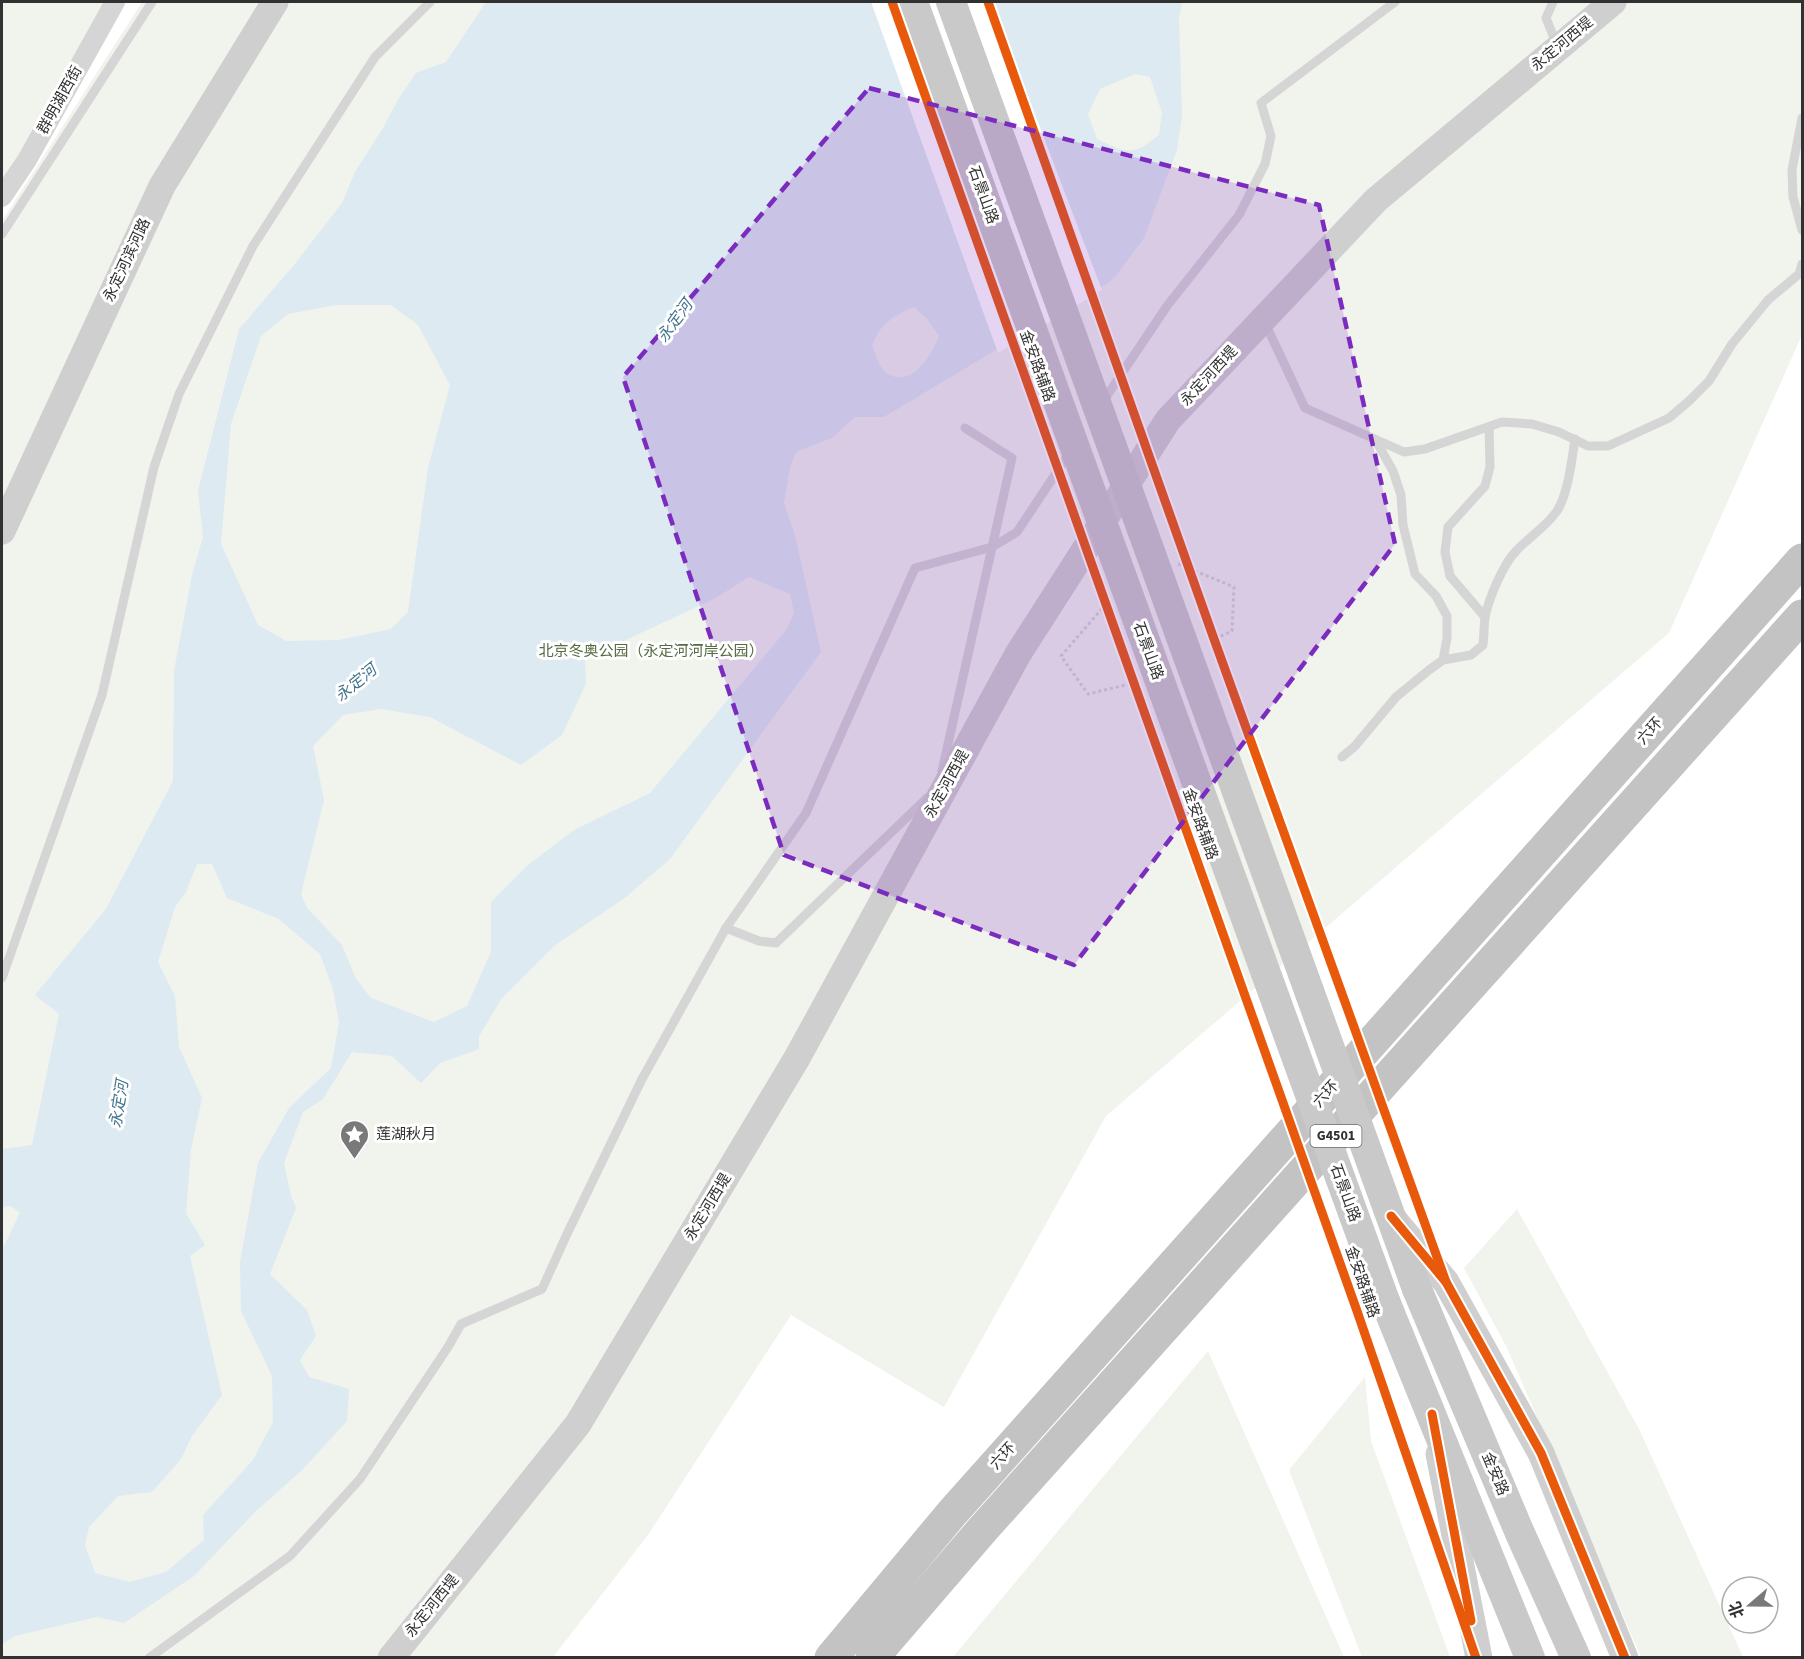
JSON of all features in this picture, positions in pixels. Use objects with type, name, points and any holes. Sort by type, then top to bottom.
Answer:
[{"type":"highway","name":"六环","points":[[831,1658],[952,1513],[1803,560]]},
{"type":"highway","name":"G4501","points":[[872,1658],[983,1529],[1803,616]]},
{"type":"main road","name":"石景山路","points":[[913,2],[1385,1301],[1432,1414]]},
{"type":"main road","points":[[951,2],[1391,1216]]},
{"type":"main road","name":"金安路","points":[[1391,1216],[1417,1289],[1576,1658]]},
{"type":"main road","points":[[1432,1414],[1530,1658]]},
{"type":"street","name":"群明湖西街","points":[[2,197],[27,160],[115,2]]},
{"type":"street","name":"永定河滨河路","points":[[2,531],[162,186],[275,2]]},
{"type":"street","name":"永定河西堤","points":[[391,1658],[578,1424],[797,1058],[941,789],[1018,654],[1168,420],[1376,200],[1613,2]]},
{"type":"street","points":[[1391,1216],[1446,1282],[1541,1453],[1625,1658]]},
{"type":"street","points":[[1432,1414],[1479,1658]]},
{"type":"lane","points":[[2,234],[152,2]]},
{"type":"lane","points":[[2,978],[102,694],[154,468],[179,394],[259,236],[375,57],[430,2]]},
{"type":"lane","points":[[1089,424],[1167,306],[1239,215],[1264,164],[1270,136],[1261,102],[1395,2]]},
{"type":"lane","points":[[1553,2],[1546,18],[1558,47]]},
{"type":"lane","points":[[1803,118],[1792,170],[1793,197],[1803,230]]},
{"type":"lane","points":[[1263,319],[1305,408],[1404,452],[1425,449],[1502,422],[1532,424],[1559,432],[1588,446],[1608,446],[1669,417],[1689,401],[1709,381],[1739,335],[1768,300],[1799,274],[1803,264]]},
{"type":"lane","points":[[1485,617],[1450,576],[1445,552],[1448,527],[1485,486],[1490,467],[1489,427]]},
{"type":"lane","points":[[726,928],[759,941],[776,943],[941,789],[1012,458],[965,428]]},
{"type":"lane","points":[[149,1658],[290,1556],[360,1479],[461,1324],[542,1289],[642,1079],[726,928],[806,813],[915,568],[992,547],[1017,532],[1082,434]]},
{"type":"lane","points":[[1374,438],[1393,471],[1401,495],[1403,525],[1415,574],[1436,596],[1447,616],[1447,638],[1443,660]]},
{"type":"lane","points":[[1342,757],[1355,746],[1396,697],[1443,660],[1471,655],[1484,645],[1485,617],[1492,596],[1515,551],[1534,535],[1557,510],[1570,473],[1575,439]]},
{"type":"path","points":[[1186,561],[1194,584]]},
{"type":"path","points":[[1102,593],[1110,616]]},
{"type":"path","points":[[1107,604],[1060,656],[1088,694],[1134,683]]},
{"type":"path","points":[[1210,628],[1218,651]]},
{"type":"path","points":[[1130,672],[1138,694]]},
{"type":"highlighted area","points":[[869,88],[1319,205],[1395,544],[1074,965],[784,855],[623,377]]},
{"type":"green space","points":[[2,2],[126,2],[84,65],[2,199]]},
{"type":"green space","name":"北京冬奥公园（永定河河岸公园）","points":[[142,2],[1802,2],[1802,335],[1669,633],[1106,1116],[944,1407],[791,1315],[648,1535],[553,1657],[2,1657],[2,221]]},
{"type":"green space","points":[[1517,1209],[1639,1429],[1720,1607],[1720,1635],[1733,1635],[1743,1657],[1641,1657],[1507,1348],[1464,1268]]},
{"type":"green space","points":[[1208,1351],[1344,1657],[953,1657]]},
{"type":"green space","points":[[1365,1377],[1371,1441],[1450,1657],[1362,1657],[1289,1470]]},
{"type":"water","name":"永定河","points":[[486,2],[1182,2],[1179,18],[1182,115],[1177,150],[1144,238],[1116,276],[1107,284],[884,417],[855,417],[832,438],[796,452],[790,468],[784,503],[795,535],[821,652],[670,859],[626,897],[554,946],[502,998],[479,1036],[479,1049],[440,1063],[421,1083],[392,1056],[352,1052],[323,1099],[303,1112],[284,1163],[296,1208],[270,1274],[307,1310],[316,1336],[300,1360],[309,1377],[349,1389],[347,1421],[302,1470],[255,1512],[194,1576],[124,1623],[97,1617],[15,1636],[2,1644],[2,1250],[20,1213],[11,1206],[2,1207],[2,1149],[32,1145],[59,1014],[35,995],[106,909],[173,781],[174,671],[192,575],[203,537],[198,491],[239,329],[294,265],[342,203],[355,172],[416,73],[446,62]],"holes":[[[1135,74],[1150,77],[1162,113],[1159,135],[1135,150],[1123,150],[1097,139],[1088,114],[1100,89]],[[336,305],[391,305],[418,325],[450,385],[428,468],[408,612],[391,629],[339,640],[286,641],[258,625],[221,544],[231,424],[261,336],[288,314]],[[914,307],[927,319],[939,336],[926,360],[913,373],[906,376],[897,377],[882,369],[872,345],[884,326],[894,317]],[[749,577],[790,594],[794,613],[786,630],[650,793],[574,830],[528,865],[491,902],[491,952],[467,1006],[434,1022],[371,998],[356,979],[342,945],[307,908],[301,894],[324,800],[313,746],[343,715],[381,709],[430,717],[521,765],[562,735],[586,684],[585,659],[714,599]],[[197,864],[212,864],[227,898],[279,919],[320,954],[333,989],[339,1022],[331,1068],[289,1108],[258,1163],[240,1262],[241,1311],[272,1376],[273,1422],[253,1460],[203,1515],[204,1540],[166,1572],[130,1582],[95,1573],[85,1545],[89,1527],[118,1496],[152,1492],[181,1459],[192,1436],[222,1395],[190,1256],[205,1245],[186,1213],[191,1150],[202,1098],[179,1047],[175,996],[158,962],[175,907],[186,892]]]},
{"type":"pier","points":[[871,2],[992,2],[1102,290],[998,353]]},
{"type":"cycle path","name":"金安路辅路","points":[[892,2],[1357,1311],[1476,1658]]},
{"type":"cycle path","points":[[988,2],[1214,639],[1446,1282]]},
{"type":"cycle path","points":[[1391,1216],[1446,1282],[1541,1453],[1625,1658]]},
{"type":"cycle path","points":[[1432,1414],[1471,1621]]},
{"type":"place","name":"莲湖秋月","points":[[355,1160]]}]
